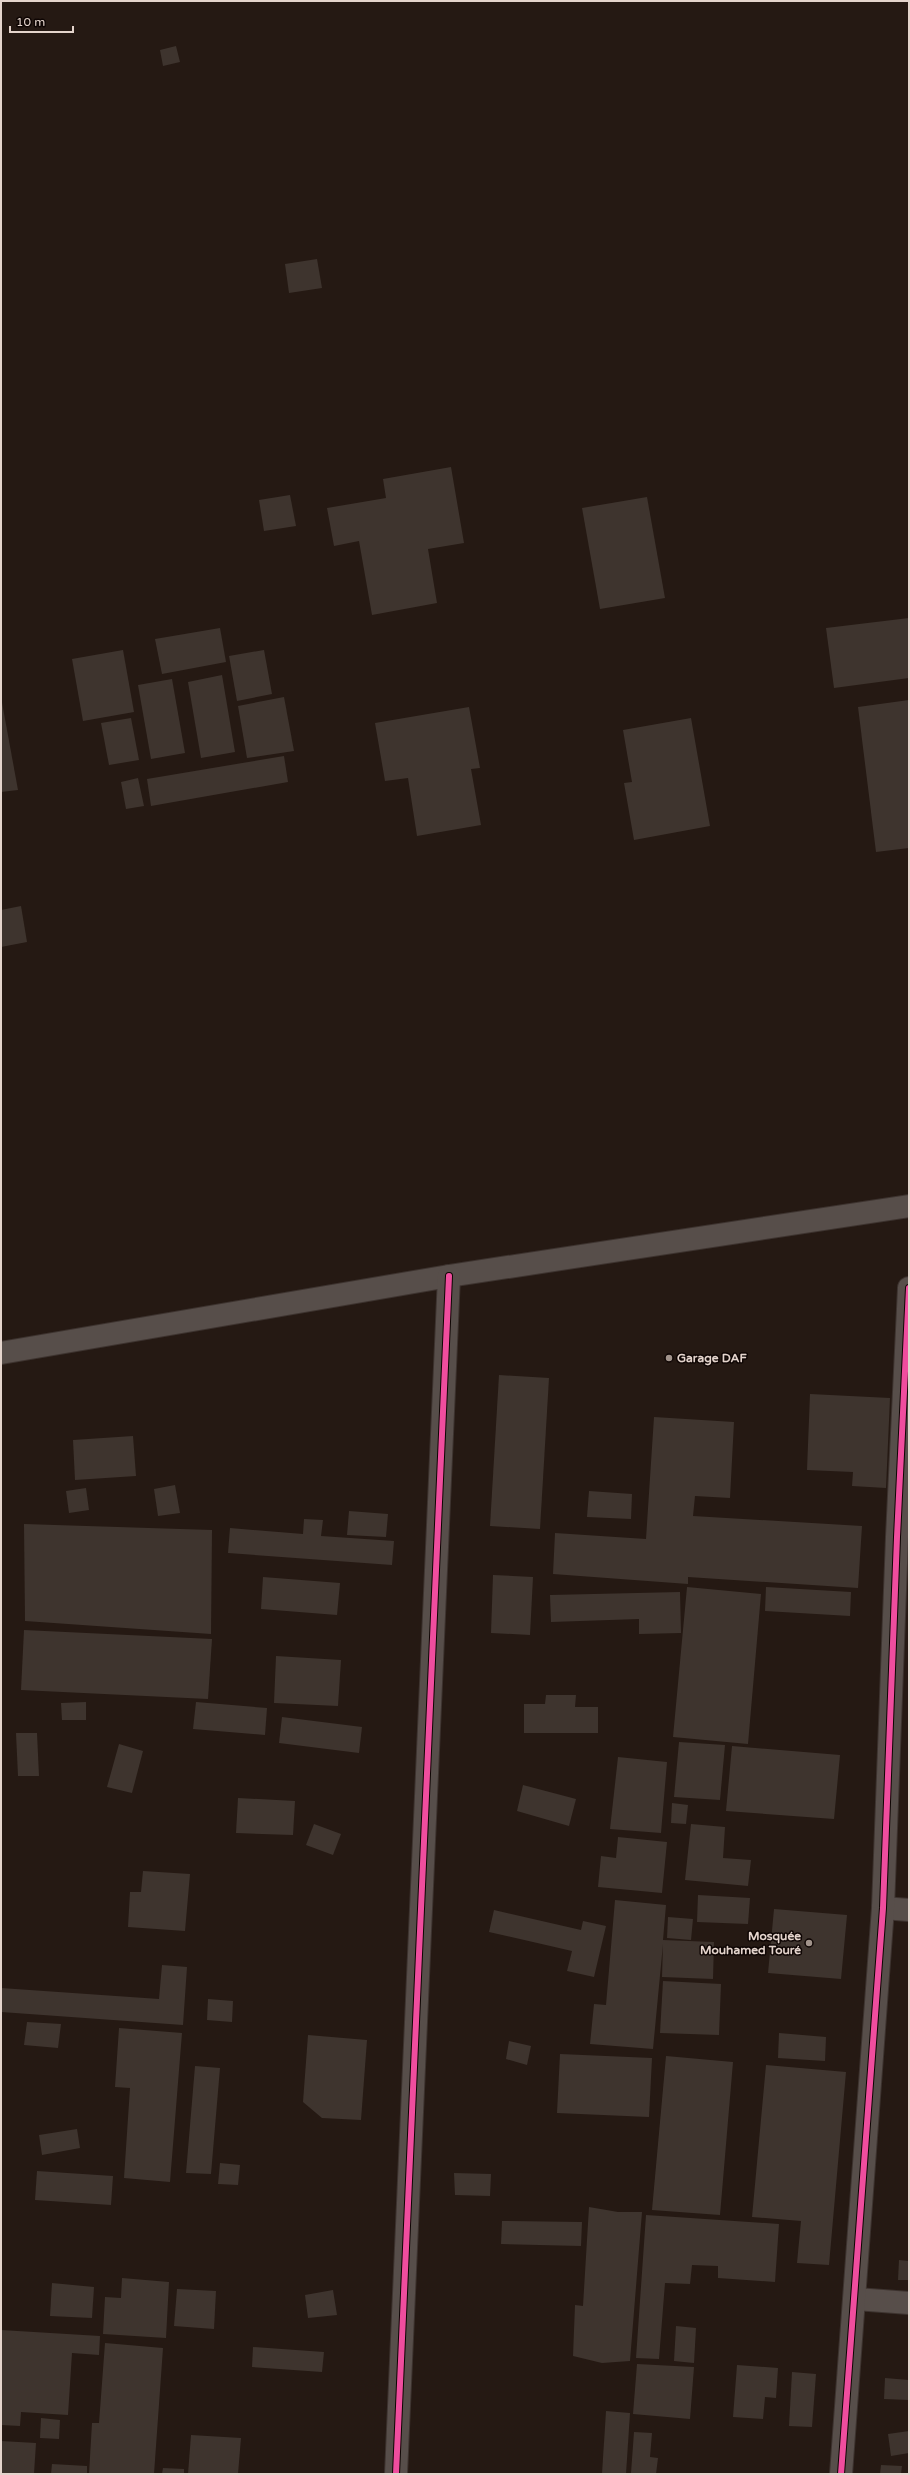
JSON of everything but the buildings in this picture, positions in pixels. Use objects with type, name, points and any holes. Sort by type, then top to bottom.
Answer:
[{"type":"street","points":[[1,1353],[449,1276],[909,1206]]},
{"type":"street","points":[[396,2474],[449,1276]]},
{"type":"street","points":[[841,2474],[856,2299],[883,1908],[897,1530],[909,1288]]},
{"type":"street","points":[[883,1908],[909,1910]]},
{"type":"street","points":[[856,2299],[909,2303]]},
{"type":"cycle path","points":[[396,2474],[449,1276]]},
{"type":"cycle path","points":[[841,2474],[883,1908],[897,1537],[909,1288]]},
{"type":"place","name":"Garage DAF","points":[[669,1358]]},
{"type":"place","name":"Mosquée Mouhamed Touré","points":[[809,1943]]}]
